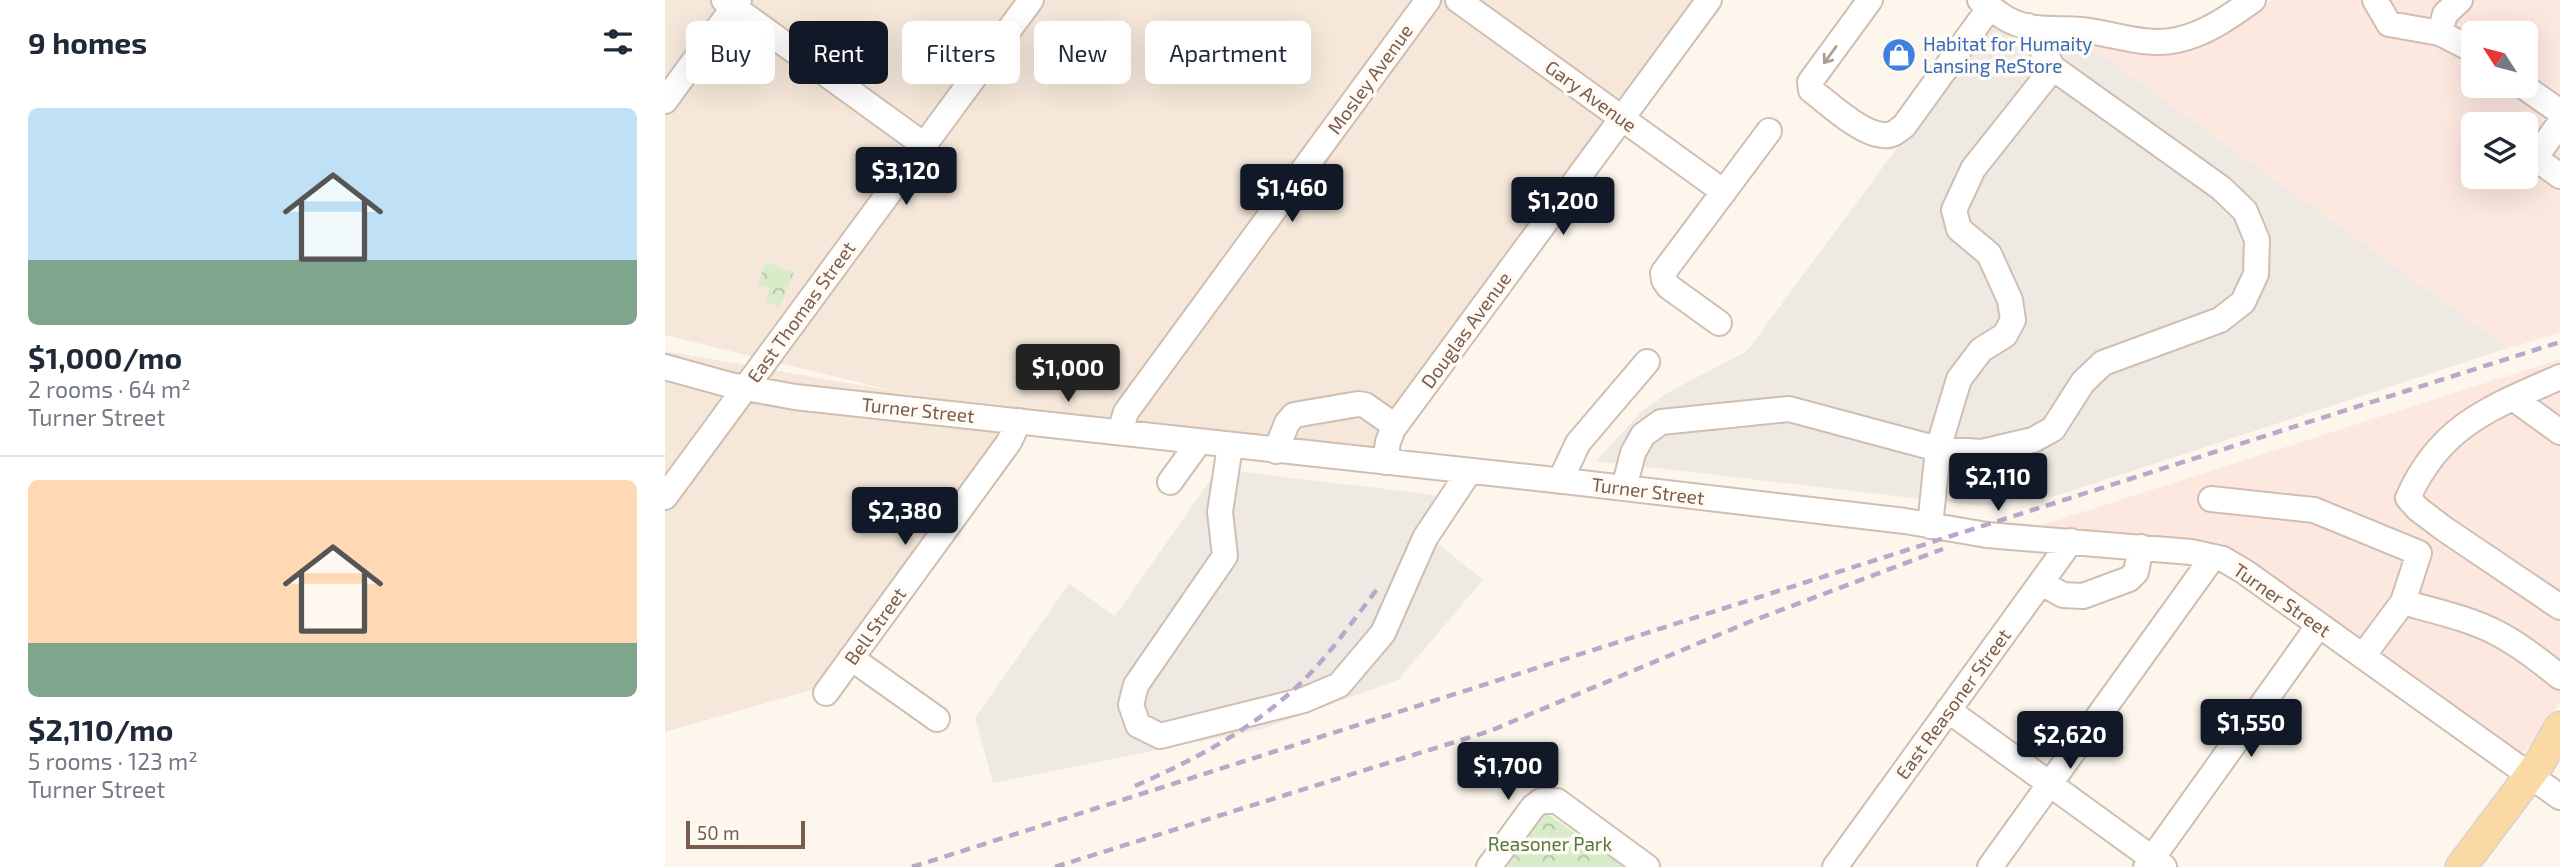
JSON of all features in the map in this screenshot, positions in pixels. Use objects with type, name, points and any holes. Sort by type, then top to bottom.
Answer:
[{"type":"main road","points":[[2461,867],[2543,761],[2560,727]]},
{"type":"street","name":"East Thomas Street","points":[[665,496],[1031,0]]},
{"type":"street","name":"Mosley Avenue","points":[[1120,432],[1126,412],[1428,0]]},
{"type":"street","name":"Gary Avenue","points":[[1458,0],[1724,192]]},
{"type":"street","name":"Douglas Avenue","points":[[1385,462],[1388,442],[1395,426],[1709,0]]},
{"type":"street","points":[[1870,0],[1810,82],[1811,90],[1832,107],[1866,130],[1882,136],[1894,134],[1904,126],[1985,4],[2012,22],[2028,26],[2082,30],[2153,43],[2198,35],[2223,22],[2253,0]]},
{"type":"street","points":[[2375,0],[2389,24],[2440,33],[2461,44]]},
{"type":"street","points":[[2440,33],[2445,14],[2460,0]]},
{"type":"street","points":[[665,101],[732,2],[924,145]]},
{"type":"street","points":[[1624,488],[1633,453],[1643,435],[1661,422],[1789,409],[1938,449],[1982,452],[2033,440],[2053,429],[2083,382],[2103,363],[2220,320],[2243,302],[2256,274],[2257,240],[2245,211],[2221,188],[2053,68],[2028,26]]},
{"type":"street","points":[[1930,526],[1938,449],[1959,379],[1981,350],[2005,335],[2013,320],[2010,300],[1989,254],[1959,229],[1954,210],[1973,169],[2053,68]]},
{"type":"street","points":[[2538,97],[2560,112]]},
{"type":"street","points":[[2560,123],[2535,158],[2560,176]]},
{"type":"street","points":[[1719,323],[1669,287],[1663,273],[1769,131]]},
{"type":"street","points":[[1560,481],[1578,443],[1647,362]]},
{"type":"street","name":"Turner Street","points":[[665,367],[745,388],[795,397],[1624,488],[1987,535],[2191,552],[2213,557],[2245,572],[2363,656],[2543,761],[2560,797]]},
{"type":"street","points":[[2560,377],[2467,421],[2439,447],[2417,477],[2408,498],[2443,528],[2560,607]]},
{"type":"street","points":[[2513,398],[2560,432]]},
{"type":"street","points":[[1276,451],[1287,423],[1294,415],[1358,404],[1365,405],[1395,426]]},
{"type":"street","name":"Bell Street","points":[[826,693],[1009,442],[1019,421]]},
{"type":"street","points":[[1170,482],[1199,442]]},
{"type":"street","points":[[1230,446],[1220,512],[1225,556],[1136,685],[1131,705],[1138,725],[1160,736],[1304,700],[1339,685],[1383,633],[1425,538],[1469,472]]},
{"type":"street","points":[[2211,499],[2314,510],[2419,553],[2403,602],[2363,656]]},
{"type":"street","name":"East Reasoner Street","points":[[1835,867],[2071,541]]},
{"type":"street","points":[[2041,583],[2063,595],[2083,596],[2129,579],[2136,572],[2141,547]]},
{"type":"street","points":[[1990,867],[2213,557]]},
{"type":"street","points":[[2403,602],[2447,614],[2495,632],[2525,650],[2560,677]]},
{"type":"street","points":[[1948,709],[2154,864],[2319,625]]},
{"type":"street","points":[[851,658],[937,719]]},
{"type":"street","points":[[1489,867],[1533,807],[1541,801],[1557,801],[1647,867]]},
{"type":"shaded area","points":[[665,0],[1706,0],[1385,462],[1120,432],[926,398],[1019,421],[825,686],[665,732],[665,351],[894,391],[665,335]]},
{"type":"shaded area","points":[[2272,0],[2560,0],[2560,333],[2508,348],[2081,40],[2147,53],[2189,50],[2215,40]]},
{"type":"shaded area","points":[[1990,22],[2003,32],[2081,40],[2508,348],[2055,496],[1981,506],[1596,461],[1641,412],[1667,393],[1747,351]]},
{"type":"shaded area","points":[[2560,359],[2560,703],[2523,754],[2245,555],[2219,543],[2033,528]]},
{"type":"shaded area","points":[[1218,469],[1436,495],[1420,529],[1483,580],[1398,680],[1262,729],[993,783],[975,718],[1069,584],[1115,616]]},
{"type":"green space","points":[[766,262],[794,272],[779,307],[766,301],[770,288],[758,284]]},
{"type":"green space","name":"Reasoner Park","points":[[1545,812],[1624,867],[1505,867]]},
{"type":"railway","points":[[912,867],[2560,342]]},
{"type":"railway","points":[[1055,867],[1490,731],[1749,622],[1943,549]]},
{"type":"railway","points":[[1135,786],[1210,749],[1278,703],[1318,665],[1378,588]]},
{"type":"place","name":"Habitat for Humaity Lansing ReStore","points":[[1899,55]]}]
